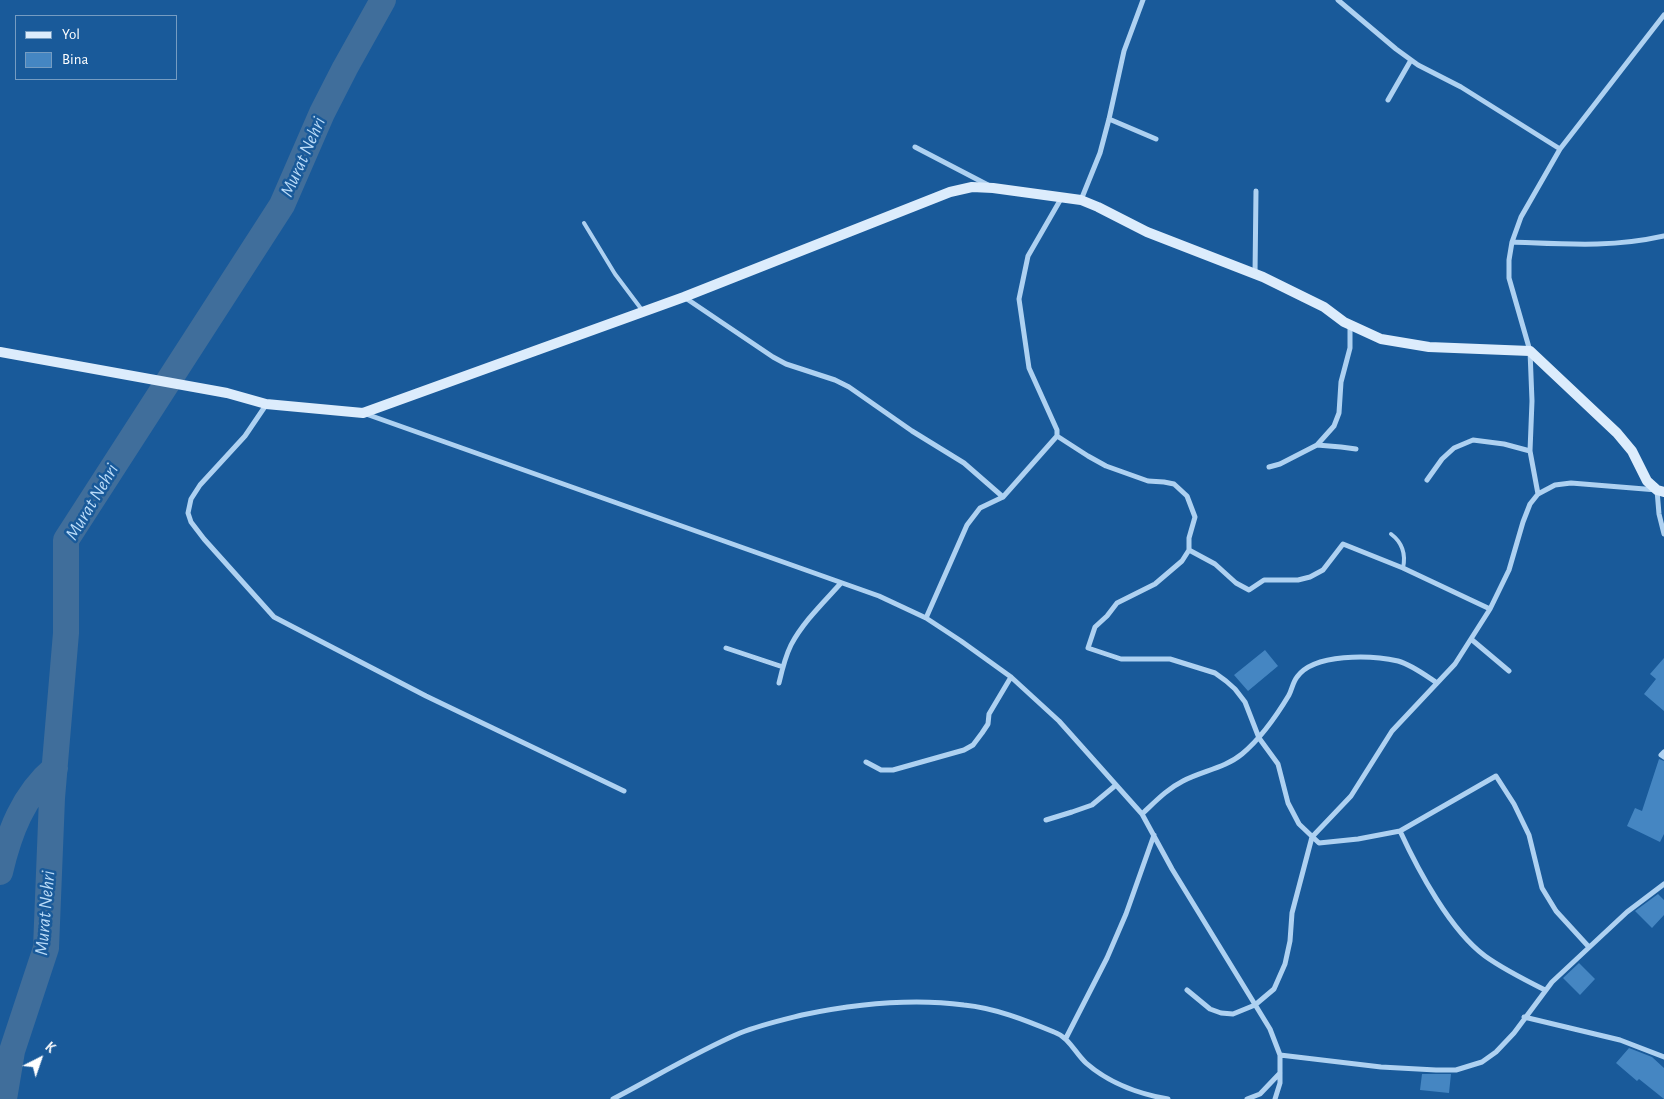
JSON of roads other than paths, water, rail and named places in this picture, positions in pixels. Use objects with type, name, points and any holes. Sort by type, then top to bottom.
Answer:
[{"type":"street","points":[[1081,200],[1100,153],[1124,52],[1143,0]]},
{"type":"street","points":[[1338,0],[1411,60],[1461,87],[1560,149]]},
{"type":"street","points":[[1538,494],[1530,451],[1532,401],[1530,351],[1509,278],[1512,242],[1521,217],[1560,149],[1664,15]]},
{"type":"street","points":[[1388,100],[1411,60]]},
{"type":"street","points":[[1109,119],[1156,139]]},
{"type":"street","points":[[915,147],[993,188]]},
{"type":"street","points":[[363,413],[684,297],[950,192],[972,187],[993,188],[1081,200],[1098,206],[1147,232],[1255,274],[1324,307],[1350,325],[1382,339],[1428,347],[1530,351],[1617,433],[1632,451],[1647,481],[1660,491]]},
{"type":"street","points":[[1255,274],[1256,191]]},
{"type":"street","points":[[926,618],[967,525],[980,508],[1003,497],[1057,436],[1057,430],[1029,368],[1019,299],[1028,256],[1062,197]]},
{"type":"street","points":[[1512,242],[1602,245],[1664,236]]},
{"type":"street","points":[[684,297],[772,357],[849,387],[964,463],[1003,497]]},
{"type":"street","points":[[1269,467],[1280,464],[1317,446],[1334,426],[1339,413],[1342,382],[1350,348],[1350,325]]},
{"type":"street","points":[[0,352],[227,393],[266,404],[363,413],[879,596],[926,618],[1011,678],[1059,722],[1142,814],[1172,869],[1270,1029],[1280,1055],[1280,1083],[1275,1099]]},
{"type":"street","points":[[266,404],[244,436],[200,485],[191,499],[188,513],[191,522],[204,539],[274,617],[426,696],[624,791]]},
{"type":"street","points":[[1057,436],[1106,466],[1148,482],[1174,484],[1187,496],[1195,518],[1189,538],[1189,550],[1182,561],[1155,584],[1117,603],[1096,627],[1088,648],[1121,659],[1170,659],[1215,673],[1236,689],[1245,702],[1259,738],[1278,764],[1288,803],[1295,817],[1299,824],[1319,843],[1358,839],[1400,831],[1496,776],[1514,804],[1529,835],[1542,888],[1556,912],[1588,946]]},
{"type":"street","points":[[1426,480],[1442,458],[1454,448],[1473,440],[1504,444],[1530,451]]},
{"type":"street","points":[[1317,446],[1356,450]]},
{"type":"street","points":[[1187,990],[1210,1009],[1221,1013],[1233,1014],[1255,1004],[1274,989],[1285,964],[1290,941],[1294,904],[1312,837],[1351,796],[1392,730],[1455,664],[1490,609],[1509,570],[1530,504],[1538,494],[1555,485],[1571,483],[1660,491]]},
{"type":"street","points":[[1660,491],[1659,514],[1664,534]]},
{"type":"street","points":[[1189,550],[1215,564],[1236,584],[1249,590],[1264,580],[1298,580],[1310,577],[1323,570],[1343,544],[1403,568],[1490,609]]},
{"type":"street","points":[[779,683],[792,644],[804,625],[841,583]]},
{"type":"street","points":[[1471,639],[1509,671]]},
{"type":"street","points":[[726,648],[783,667]]},
{"type":"street","points":[[1142,814],[1170,789],[1184,780],[1228,763],[1240,756],[1259,738],[1288,697],[1296,678],[1308,667],[1322,661],[1338,659],[1368,658],[1398,661],[1419,670],[1437,683]]},
{"type":"street","points":[[866,762],[882,770],[894,770],[964,750],[973,745],[988,724],[990,714],[1011,678]]},
{"type":"street","points":[[1664,752],[1662,755],[1664,757]]},
{"type":"street","points":[[1046,820],[1092,804],[1116,785]]},
{"type":"street","points":[[1400,831],[1411,856],[1447,914],[1473,945],[1485,956],[1545,990]]},
{"type":"street","points":[[1066,1038],[1118,931],[1154,835]]},
{"type":"street","points":[[1280,1055],[1381,1067],[1456,1070],[1482,1062],[1496,1052],[1514,1033],[1545,990],[1588,946],[1626,912],[1664,884]]},
{"type":"street","points":[[613,1099],[669,1068],[742,1032],[779,1020],[826,1010],[860,1005],[912,1002],[964,1005],[1010,1014],[1066,1038],[1086,1062],[1104,1076],[1147,1095],[1168,1099]]},
{"type":"street","points":[[1524,1018],[1620,1040],[1664,1057]]},
{"type":"street","points":[[1248,1099],[1260,1094],[1280,1073]]},
{"type":"lane","points":[[584,222],[615,274],[643,311]]},
{"type":"lane","points":[[1391,534],[1401,544],[1404,560],[1403,568]]},
{"type":"waterway","name":"Murat Nehri","points":[[4,1099],[12,1051],[46,948],[52,798],[66,633],[66,540],[282,205],[322,113],[383,0]]},
{"type":"waterway","points":[[0,872],[8,843],[19,815],[34,790],[55,768]]}]
